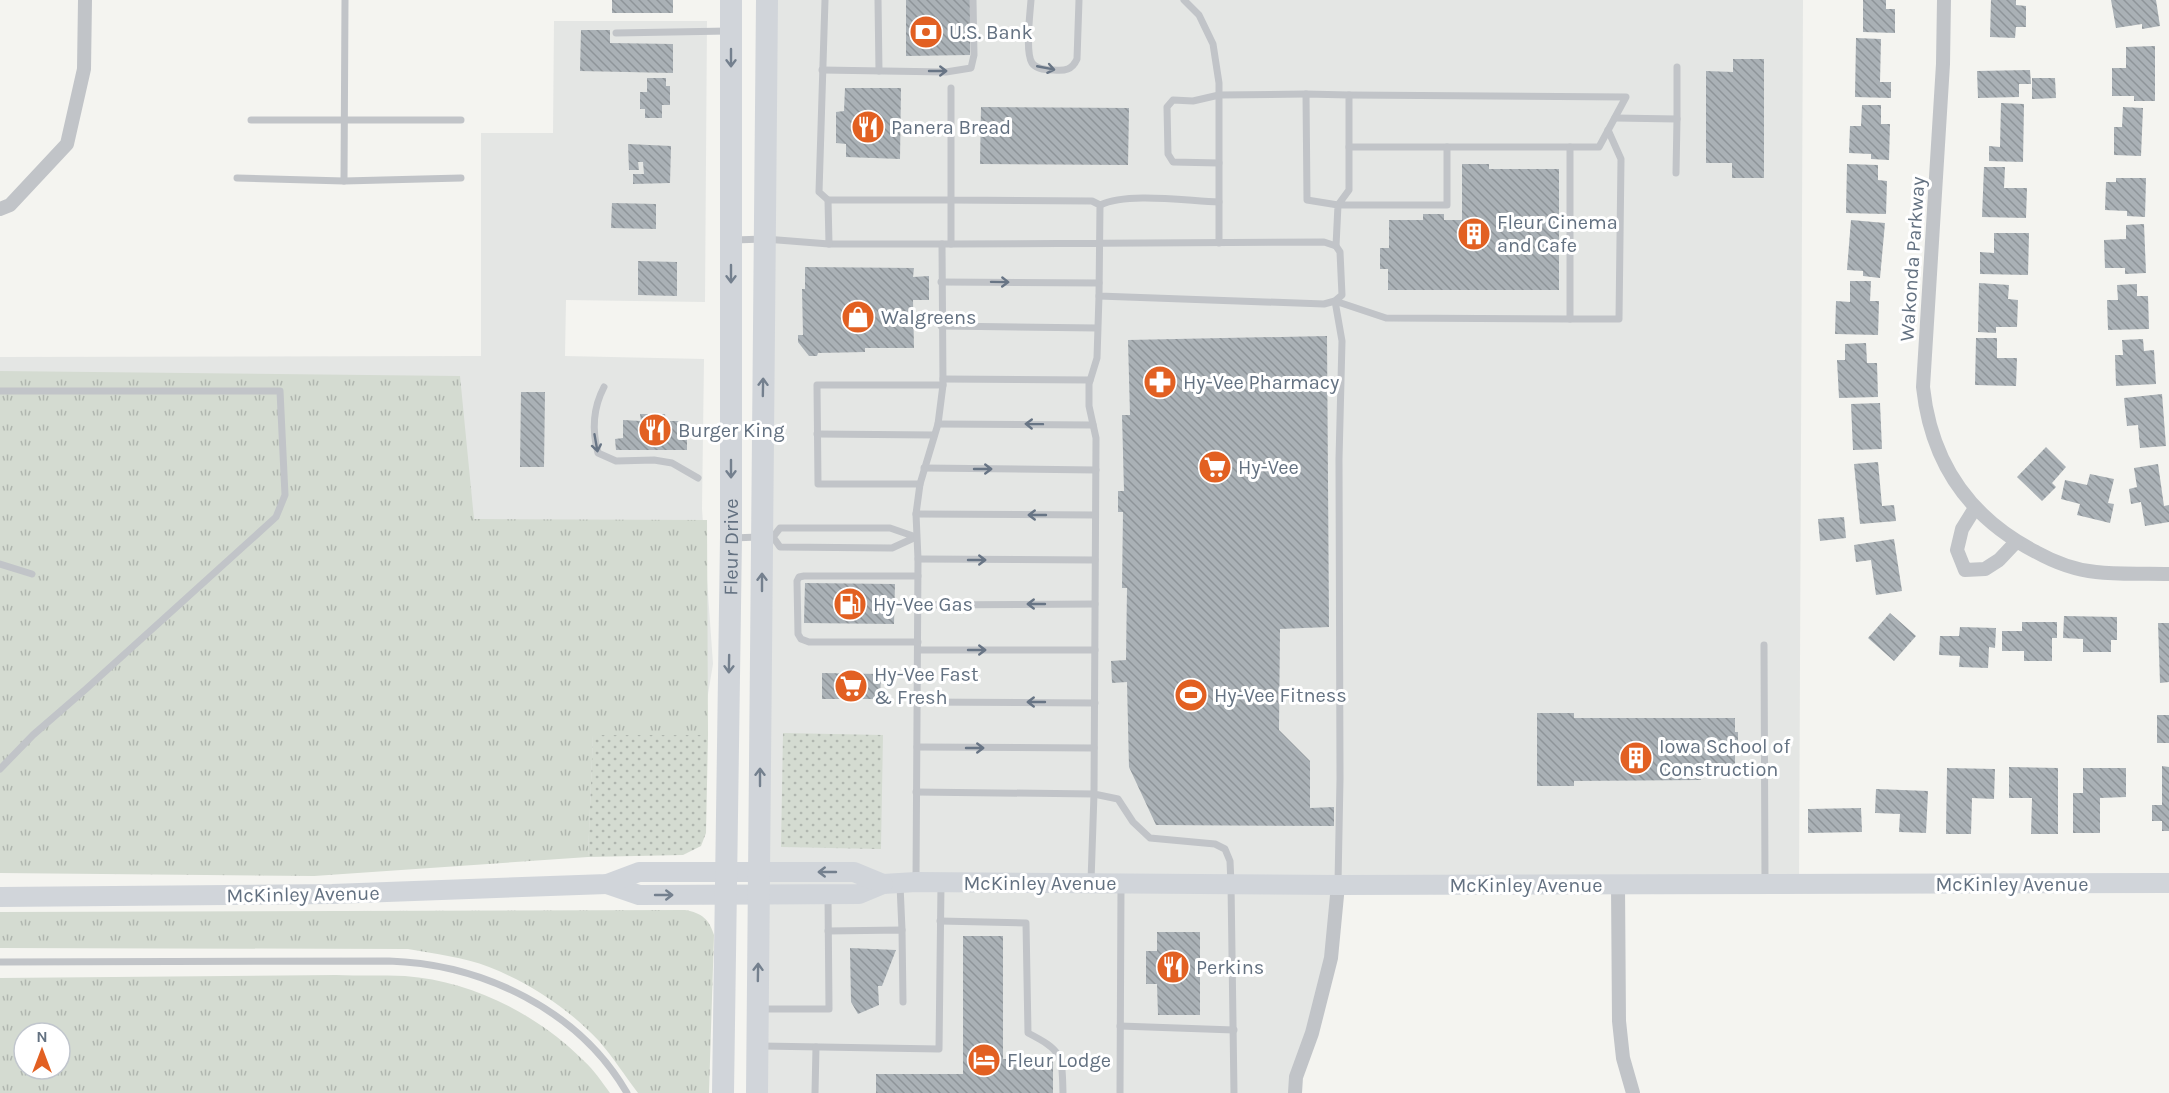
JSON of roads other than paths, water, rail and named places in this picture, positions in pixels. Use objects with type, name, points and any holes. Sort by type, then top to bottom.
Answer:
[{"type":"main road","name":"Fleur Drive","points":[[723,1093],[732,538],[731,0]]},
{"type":"main road","name":"Fleur Drive","points":[[757,1093],[767,537],[765,239],[767,0]]},
{"type":"main road","name":"McKinley Avenue","points":[[0,897],[332,894],[607,884],[639,872],[725,883],[759,883],[854,872],[900,883]]},
{"type":"main road","name":"McKinley Avenue","points":[[759,883],[828,894],[860,894],[900,883],[941,882],[1338,885],[2169,883]]},
{"type":"street","points":[[0,209],[10,205],[67,144],[84,69],[85,0]]},
{"type":"street","name":"Wakonda Parkway","points":[[1944,0],[1943,64],[1923,387],[1925,406],[1935,444],[1952,478],[1975,508],[1995,527],[2016,542],[2053,561],[2095,572],[2169,574]]},
{"type":"street","points":[[1975,508],[1962,529],[1957,550],[1965,570],[1985,569],[1999,560],[2016,542]]},
{"type":"street","points":[[1295,1093],[1296,1077],[1312,1033],[1331,958],[1338,885]]},
{"type":"street","points":[[1618,885],[1619,1021],[1623,1058],[1633,1093]]},
{"type":"lane","points":[[344,181],[345,0]]},
{"type":"lane","points":[[825,0],[819,192],[828,200],[1092,201],[1100,206]]},
{"type":"lane","points":[[878,0],[879,71]]},
{"type":"lane","points":[[822,70],[946,72],[971,68],[974,55],[973,0]]},
{"type":"lane","points":[[1031,0],[1029,52],[1031,62],[1038,68],[1065,71],[1074,66],[1077,59],[1079,0]]},
{"type":"lane","points":[[1184,0],[1199,15],[1213,44],[1219,95],[1219,243]]},
{"type":"lane","points":[[616,33],[731,31]]},
{"type":"lane","points":[[1676,174],[1677,67]]},
{"type":"lane","points":[[951,88],[951,244]]},
{"type":"lane","points":[[1306,94],[1307,200],[1338,205],[1447,205],[1447,147]]},
{"type":"lane","points":[[1219,163],[1173,162],[1168,154],[1167,107],[1173,100],[1193,100],[1219,95],[1306,94],[1626,97],[1599,147],[1349,147]]},
{"type":"lane","points":[[1099,296],[1324,304],[1335,301],[1342,295],[1340,252],[1336,246],[1338,205],[1349,190],[1349,95]]},
{"type":"lane","points":[[1615,118],[1677,119]]},
{"type":"lane","points":[[251,120],[461,120]]},
{"type":"lane","points":[[1335,301],[1386,318],[1619,319],[1621,159],[1608,129]]},
{"type":"lane","points":[[1570,147],[1570,319]]},
{"type":"lane","points":[[237,178],[344,181],[461,178]]},
{"type":"lane","points":[[1100,206],[1112,200],[1135,199],[1219,202]]},
{"type":"lane","points":[[828,200],[829,244]]},
{"type":"lane","points":[[1091,884],[1094,794],[1096,438],[1089,406],[1090,380],[1097,358],[1100,206]]},
{"type":"lane","points":[[731,240],[765,239],[829,244],[1324,242],[1336,246]]},
{"type":"lane","points":[[903,1002],[900,883],[916,792],[918,559],[916,513],[920,484],[938,423],[943,382],[942,244]]},
{"type":"lane","points":[[941,282],[1099,283]]},
{"type":"lane","points":[[1335,301],[1341,341],[1338,885]]},
{"type":"lane","points":[[941,326],[1097,328]]},
{"type":"lane","points":[[920,484],[818,484],[817,385],[1090,380]]},
{"type":"lane","points":[[604,387],[597,400],[595,418],[594,438],[598,453],[616,461],[654,460],[672,463],[698,478]]},
{"type":"lane","points":[[0,391],[280,391],[285,495],[276,517],[33,735],[0,769]]},
{"type":"lane","points":[[938,423],[1093,425]]},
{"type":"lane","points":[[817,434],[934,435]]},
{"type":"lane","points":[[924,468],[1096,470]]},
{"type":"lane","points":[[916,513],[1095,515]]},
{"type":"lane","points":[[732,538],[767,537],[780,528],[890,528],[916,537]]},
{"type":"lane","points":[[767,537],[780,547],[892,548],[916,537]]},
{"type":"lane","points":[[918,559],[1095,560]]},
{"type":"lane","points":[[0,564],[32,574]]},
{"type":"lane","points":[[918,576],[799,577],[797,581],[798,634],[801,639],[809,642],[1095,650]]},
{"type":"lane","points":[[918,605],[1095,604]]},
{"type":"lane","points":[[1764,645],[1765,884]]},
{"type":"lane","points":[[917,702],[1095,703]]},
{"type":"lane","points":[[917,747],[1094,748]]},
{"type":"lane","points":[[916,792],[1094,794],[1118,799],[1132,822],[1150,838],[1215,844],[1225,849],[1230,861],[1231,884],[1234,1093]]},
{"type":"lane","points":[[758,1046],[939,1049],[941,882]]},
{"type":"lane","points":[[1120,1093],[1122,884]]},
{"type":"lane","points":[[758,1009],[829,1009],[828,894]]},
{"type":"lane","points":[[940,921],[1026,923],[1028,1033],[1051,1044],[1060,1055],[1063,1093]]},
{"type":"lane","points":[[828,931],[902,930]]},
{"type":"lane","points":[[0,962],[389,961],[446,967],[508,987],[560,1019],[604,1062],[627,1093]]},
{"type":"lane","points":[[1119,1026],[1234,1030]]},
{"type":"lane","points":[[815,1093],[816,1047]]},
{"type":"place","name":"U.S. Bank","points":[[926,32]]},
{"type":"place","name":"Panera Bread","points":[[868,127]]},
{"type":"place","name":"Fleur Cinema and Cafe","points":[[1474,234]]},
{"type":"place","name":"Walgreens","points":[[858,317]]},
{"type":"place","name":"Hy-Vee Pharmacy","points":[[1160,382]]},
{"type":"place","name":"Burger King","points":[[655,430]]},
{"type":"place","name":"Hy-Vee","points":[[1215,467]]},
{"type":"place","name":"Hy-Vee Gas","points":[[850,604]]},
{"type":"place","name":"Hy-Vee Fast & Fresh","points":[[851,686]]},
{"type":"place","name":"Hy-Vee Fitness","points":[[1191,695]]},
{"type":"place","name":"Iowa School of Construction","points":[[1636,758]]},
{"type":"place","name":"Perkins","points":[[1173,967]]},
{"type":"place","name":"Fleur Lodge","points":[[984,1060]]}]
